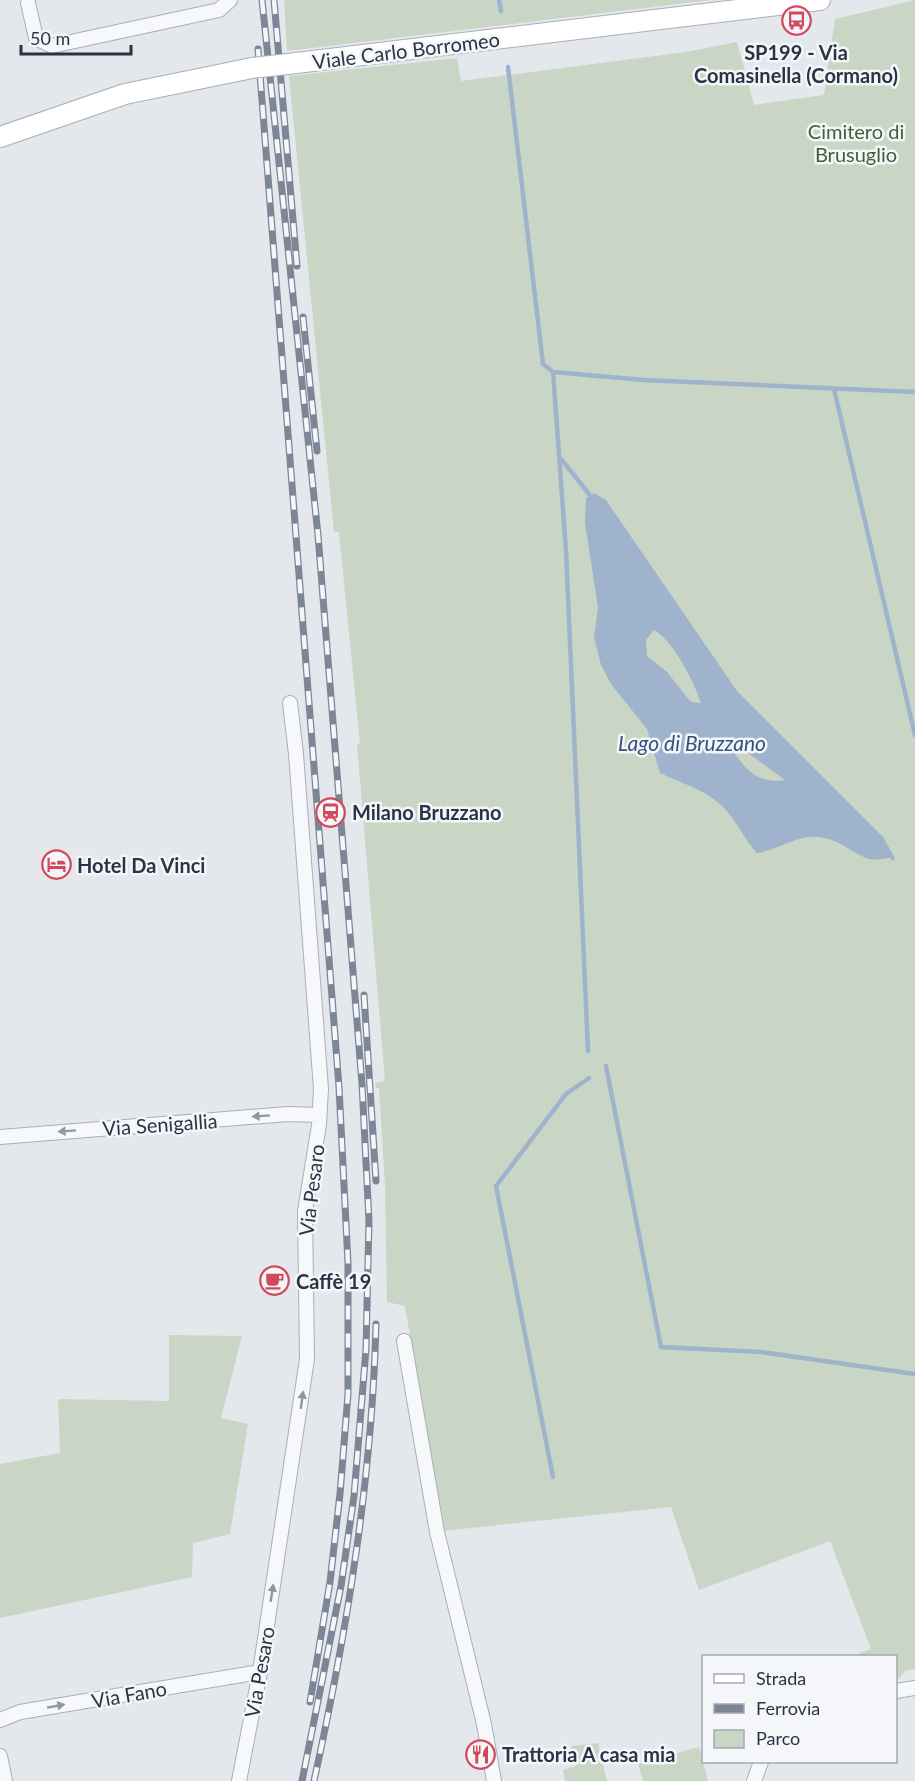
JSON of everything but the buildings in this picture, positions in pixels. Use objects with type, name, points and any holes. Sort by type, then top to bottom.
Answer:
[{"type":"street","points":[[27,1],[36,38],[52,46],[219,10],[230,0]]},
{"type":"street","name":"Viale Carlo Borromeo","points":[[0,137],[125,94],[252,68],[737,6],[820,0]]},
{"type":"street","name":"Via Pesaro","points":[[239,1781],[260,1671],[307,1359],[305,1210],[320,1115],[318,1041],[290,703]]},
{"type":"street","name":"Via Senigallia","points":[[0,1137],[288,1114],[320,1115]]},
{"type":"street","points":[[404,1341],[437,1532],[484,1724],[494,1781]]},
{"type":"street","name":"Via Fano","points":[[0,1720],[20,1712],[260,1671]]},
{"type":"street","points":[[897,1691],[915,1688]]},
{"type":"street","points":[[0,1756],[5,1781]]},
{"type":"street","points":[[754,1781],[760,1763]]},
{"type":"green space","points":[[284,0],[711,0],[287,51]]},
{"type":"green space","name":"Cimitero di Brusuglio","points":[[915,0],[915,1669],[905,1671],[897,1679],[897,1655],[861,1655],[860,1653],[871,1649],[830,1541],[699,1590],[671,1507],[442,1531],[405,1306],[387,1302],[385,1186],[379,1088],[376,1088],[375,1083],[385,1081],[357,744],[360,743],[339,532],[334,532],[289,76],[457,58],[461,81],[686,52],[737,42],[754,105],[824,95],[835,19]]},
{"type":"green space","points":[[169,1335],[242,1336],[221,1418],[248,1424],[230,1534],[193,1543],[192,1577],[0,1618],[0,1464],[60,1453],[58,1399],[169,1401]]},
{"type":"green space","points":[[598,1743],[607,1781],[565,1781],[563,1770],[576,1766],[571,1746]]},
{"type":"green space","points":[[699,1747],[708,1781],[643,1781],[638,1764]]},
{"type":"water","name":"Lago di Bruzzano","points":[[594,493],[606,500],[737,691],[883,837],[895,858],[893,861],[890,858],[869,859],[836,842],[815,837],[798,839],[757,853],[728,812],[716,801],[701,791],[660,773],[647,729],[611,684],[601,665],[594,638],[598,608],[585,523],[586,498]],"holes":[[[654,630],[675,652],[688,673],[701,703],[691,702],[667,672],[647,656],[646,640]],[[740,747],[785,780],[767,780],[753,773],[731,748]]]},
{"type":"waterway","points":[[499,0],[501,11]]},
{"type":"waterway","points":[[508,67],[543,364],[553,372],[644,380],[915,392]]},
{"type":"waterway","points":[[553,372],[566,551],[588,1051]]},
{"type":"waterway","points":[[834,389],[915,735]]},
{"type":"waterway","points":[[561,459],[589,494]]},
{"type":"waterway","points":[[606,1066],[661,1347],[761,1352],[915,1374]]},
{"type":"waterway","points":[[553,1477],[496,1186],[566,1094],[589,1078]]},
{"type":"railway","points":[[262,0],[318,535],[362,1084],[369,1221],[366,1349],[354,1496],[341,1586],[302,1781]]},
{"type":"railway","points":[[274,0],[297,266]]},
{"type":"railway","points":[[258,49],[339,1087],[348,1263],[348,1394],[340,1494],[330,1582],[310,1702]]},
{"type":"railway","points":[[303,317],[317,451]]},
{"type":"railway","points":[[364,995],[376,1181]]},
{"type":"railway","points":[[314,1781],[337,1668],[356,1554],[369,1440],[376,1324]]},
{"type":"place","name":"SP199 - Via Comasinella (Cormano)","points":[[796,21]]},
{"type":"place","name":"Milano Bruzzano","points":[[331,812]]},
{"type":"place","name":"Hotel Da Vinci","points":[[56,865]]},
{"type":"place","name":"Caffè 19","points":[[275,1281]]},
{"type":"place","name":"Trattoria A casa mia","points":[[481,1754]]}]
